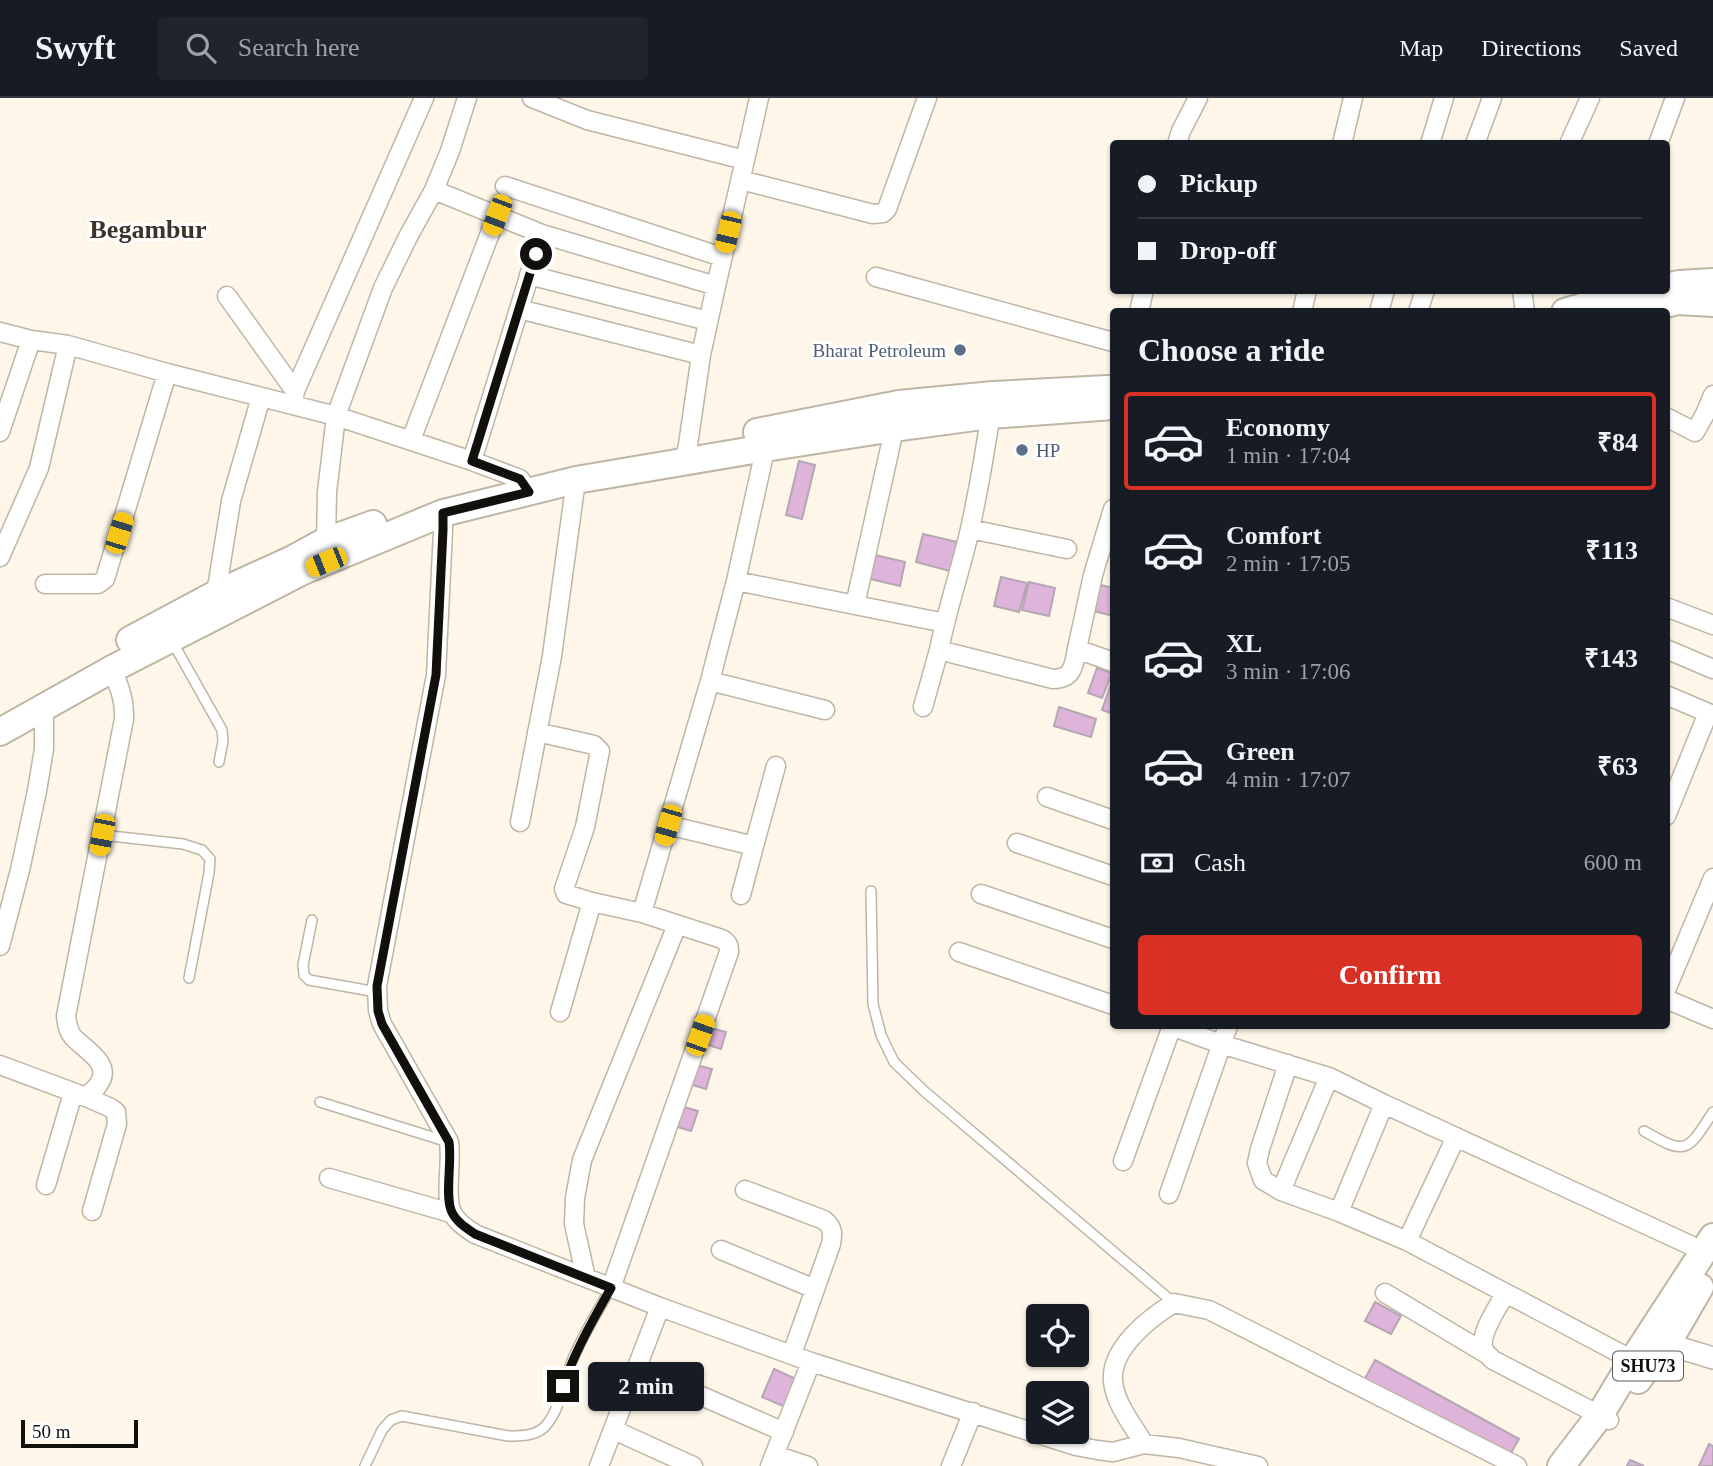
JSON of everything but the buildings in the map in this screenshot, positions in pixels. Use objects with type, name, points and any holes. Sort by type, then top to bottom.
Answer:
[{"type":"main road","points":[[1670,286],[1713,282]]},
{"type":"main road","points":[[1581,308],[1636,294]]},
{"type":"main road","points":[[1651,308],[1678,301],[1713,303]]},
{"type":"main road","points":[[0,732],[112,669],[303,571],[443,513],[578,465],[686,453],[897,416],[1110,388]]},
{"type":"main road","points":[[992,405],[1110,406]]},
{"type":"main road","points":[[0,712],[216,594],[326,541],[442,496],[576,480],[686,453]]},
{"type":"main road","points":[[1640,1364],[1710,1251]]},
{"type":"main road","name":"SHU73","points":[[1580,1466],[1605,1418],[1640,1364],[1667,1344],[1710,1251]]},
{"type":"main road","points":[[1561,1466],[1605,1418]]},
{"type":"street","points":[[294,398],[424,98]]},
{"type":"street","points":[[326,541],[327,492],[336,416],[383,288],[434,190],[467,98]]},
{"type":"street","points":[[532,98],[587,120],[744,160]]},
{"type":"street","points":[[686,453],[708,321],[760,98]]},
{"type":"street","points":[[741,180],[873,214],[883,213],[928,98]]},
{"type":"street","points":[[1178,140],[1198,98]]},
{"type":"street","points":[[1343,140],[1353,98]]},
{"type":"street","points":[[1431,140],[1444,98]]},
{"type":"street","points":[[1476,140],[1492,98]]},
{"type":"street","points":[[1571,140],[1590,98]]},
{"type":"street","points":[[1659,140],[1675,98]]},
{"type":"street","points":[[505,186],[722,257]]},
{"type":"street","points":[[434,190],[542,234],[716,286]]},
{"type":"street","points":[[411,440],[497,215]]},
{"type":"street","points":[[472,461],[542,234]]},
{"type":"street","points":[[529,275],[708,321]]},
{"type":"street","points":[[876,277],[1110,341]]},
{"type":"street","points":[[227,296],[294,398]]},
{"type":"street","points":[[519,309],[701,355]]},
{"type":"street","points":[[0,332],[68,345],[261,397],[294,398],[336,416],[472,461],[524,485]]},
{"type":"street","points":[[0,432],[31,340]]},
{"type":"street","points":[[0,557],[39,468],[68,345]]},
{"type":"street","points":[[44,583],[98,584],[105,579],[167,373]]},
{"type":"street","points":[[1670,419],[1695,432],[1713,395]]},
{"type":"street","points":[[216,594],[231,501],[261,397]]},
{"type":"street","points":[[923,707],[970,529],[992,405]]},
{"type":"street","points":[[855,605],[897,416]]},
{"type":"street","points":[[642,913],[710,681],[736,581],[767,439]]},
{"type":"street","points":[[520,822],[552,656],[576,480]]},
{"type":"street","points":[[443,513],[436,675],[377,992],[382,1024],[449,1142],[450,1201],[452,1213],[461,1224],[475,1234],[611,1288],[811,1362],[1112,1459],[1144,1444],[1189,1450],[1258,1466]]},
{"type":"street","points":[[939,650],[1053,679],[1062,679],[1069,674],[1073,668],[1093,575],[1110,519]]},
{"type":"street","points":[[970,529],[1067,549]]},
{"type":"street","points":[[736,581],[945,622]]},
{"type":"street","points":[[1670,609],[1713,625]]},
{"type":"street","points":[[1077,649],[1110,661]]},
{"type":"street","points":[[1670,651],[1713,669]]},
{"type":"street","points":[[46,1185],[80,1095],[99,1084],[103,1075],[96,1057],[72,1036],[67,1027],[66,1016],[124,719],[122,694],[112,669]]},
{"type":"street","points":[[710,681],[825,710]]},
{"type":"street","points":[[1670,697],[1711,714],[1670,807]]},
{"type":"street","points":[[0,946],[37,791],[44,749],[44,708]]},
{"type":"street","points":[[537,732],[594,745],[600,751],[585,827],[564,889],[566,894],[642,913],[723,939],[728,943],[729,952],[611,1288]]},
{"type":"street","points":[[741,895],[776,766]]},
{"type":"street","points":[[1047,797],[1110,819]]},
{"type":"street","points":[[668,825],[754,846]]},
{"type":"street","points":[[1017,843],[1110,875]]},
{"type":"street","points":[[1670,980],[1713,878]]},
{"type":"street","points":[[981,894],[1110,938]]},
{"type":"street","points":[[561,1012],[592,902]]},
{"type":"street","points":[[586,1278],[574,1224],[575,1198],[582,1160],[677,925]]},
{"type":"street","points":[[959,953],[1110,1004]]},
{"type":"street","points":[[1670,1000],[1712,1015]]},
{"type":"street","points":[[1123,1161],[1171,1029]]},
{"type":"street","points":[[1180,1029],[1329,1077],[1710,1251]]},
{"type":"street","points":[[1169,1194],[1227,1029]]},
{"type":"street","points":[[1288,1064],[1260,1149],[1257,1163],[1263,1180],[1281,1191],[1407,1241],[1640,1364]]},
{"type":"street","points":[[0,1065],[80,1095],[116,1112],[117,1117],[92,1211]]},
{"type":"street","points":[[1281,1191],[1329,1077]]},
{"type":"street","points":[[1339,1212],[1384,1104]]},
{"type":"street","points":[[1407,1241],[1456,1137]]},
{"type":"street","points":[[329,1178],[452,1213]]},
{"type":"street","points":[[745,1190],[831,1225],[831,1244],[792,1354]]},
{"type":"street","points":[[721,1250],[815,1289]]},
{"type":"street","points":[[1385,1293],[1493,1360],[1605,1418]]},
{"type":"street","points":[[1485,1353],[1482,1343],[1484,1334],[1505,1294]]},
{"type":"street","points":[[1144,1444],[1119,1404],[1113,1380],[1117,1357],[1156,1314],[1174,1303],[1209,1310],[1517,1466]]},
{"type":"street","points":[[599,1466],[660,1307]]},
{"type":"street","points":[[1667,1344],[1713,1358]]},
{"type":"street","points":[[808,1466],[772,1461],[811,1362]]},
{"type":"street","points":[[637,1368],[784,1432]]},
{"type":"street","points":[[951,1466],[973,1412]]},
{"type":"street","points":[[614,1430],[693,1466]]},
{"type":"lane","points":[[172,639],[222,730],[219,762]]},
{"type":"lane","points":[[102,835],[183,844],[202,850],[210,859],[189,978]]},
{"type":"lane","points":[[871,891],[873,1004],[881,1035],[894,1062],[924,1091],[1174,1303]]},
{"type":"lane","points":[[312,920],[303,965],[304,975],[309,980],[377,992]]},
{"type":"lane","points":[[320,1102],[449,1142]]},
{"type":"lane","points":[[1644,1131],[1665,1144],[1685,1146],[1694,1142],[1713,1112]]},
{"type":"lane","points":[[365,1466],[382,1430],[391,1420],[402,1416],[508,1436],[524,1436],[537,1432],[548,1424],[581,1342],[611,1288]]},
{"type":"place","name":"Bharat Petroleum","points":[[960,350]]},
{"type":"place","name":"HP","points":[[1022,450]]},
{"type":"district","name":"Begambur","points":[[148,229]]},
{"type":"route","points":[[536,254],[472,461],[520,479],[529,492],[443,513],[436,675],[377,986],[378,1011],[382,1024],[449,1142],[452,1213],[475,1234],[611,1288],[581,1342],[563,1386]]}]
